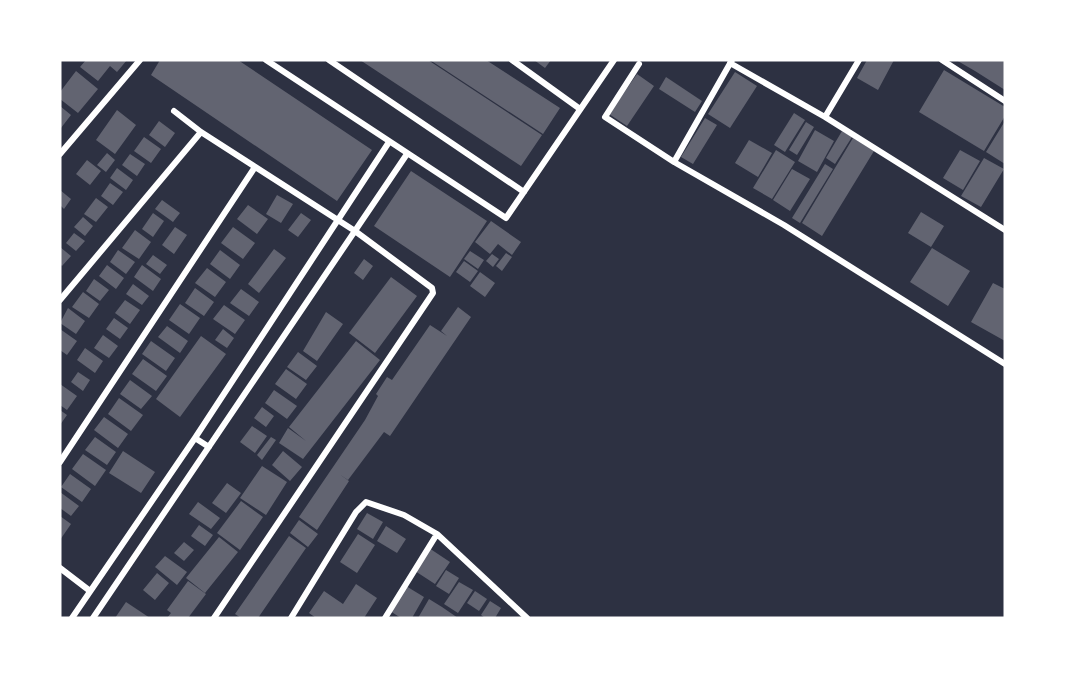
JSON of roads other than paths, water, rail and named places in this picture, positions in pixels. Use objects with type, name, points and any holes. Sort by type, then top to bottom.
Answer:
[{"type":"street","points":[[60,154],[140,60]]},
{"type":"street","points":[[266,60],[504,218],[508,217],[614,60]]},
{"type":"street","points":[[329,60],[524,192]]},
{"type":"street","points":[[512,60],[580,109]]},
{"type":"street","points":[[825,117],[859,60]]},
{"type":"street","points":[[942,60],[1005,101]]},
{"type":"street","points":[[674,162],[731,62],[825,117],[1005,230]]},
{"type":"street","points":[[639,64],[605,117],[674,162],[784,225],[1005,364]]},
{"type":"street","points":[[174,111],[201,132],[355,231],[432,288],[433,293],[214,618]]},
{"type":"street","points":[[60,300],[201,132]]},
{"type":"street","points":[[72,618],[195,438],[389,142]]},
{"type":"street","points":[[93,618],[408,154]]},
{"type":"street","points":[[60,462],[255,167]]},
{"type":"street","points":[[195,438],[209,447]]},
{"type":"street","points":[[291,618],[356,512],[366,502],[404,515],[437,534],[527,618]]},
{"type":"street","points":[[385,618],[437,534]]},
{"type":"street","points":[[60,568],[90,591]]}]
